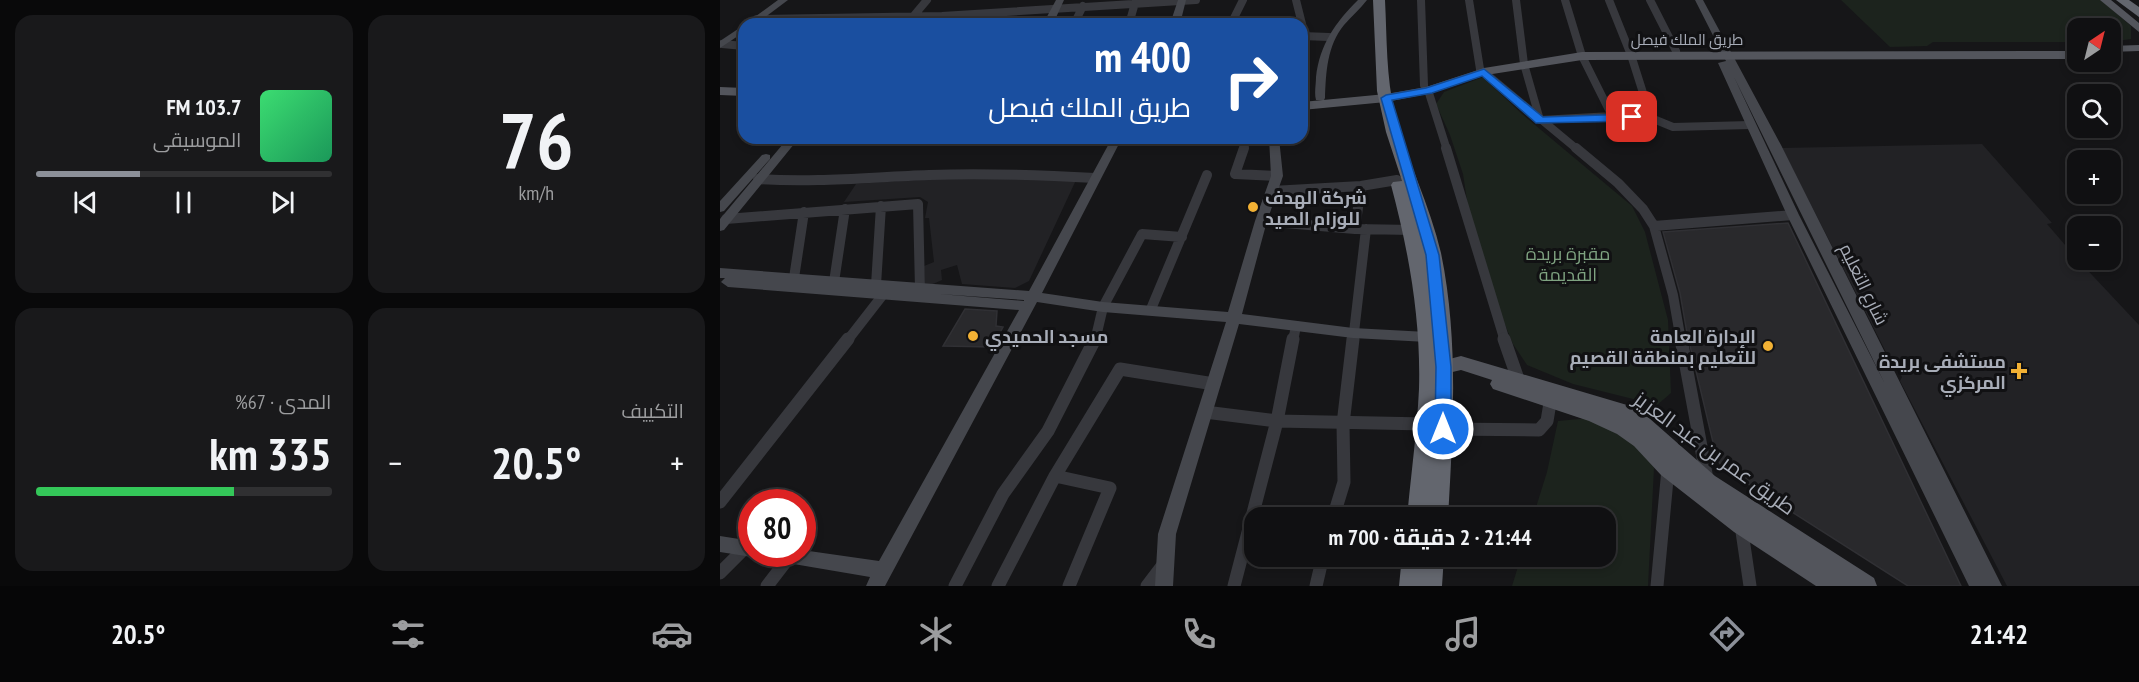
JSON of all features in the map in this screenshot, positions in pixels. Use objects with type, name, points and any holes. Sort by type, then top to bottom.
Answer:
[{"type":"highway","points":[[1369,0],[1380,96],[1397,180],[1413,231],[1422,275],[1429,371],[1419,507]]},
{"type":"highway","points":[[1379,0],[1380,96],[1432,255],[1444,367],[1443,429],[1437,507]]},
{"type":"highway","points":[[2122,0],[2138,23]]},
{"type":"highway","points":[[1410,586],[1413,567]]},
{"type":"highway","points":[[1430,586],[1431,567]]},
{"type":"main road","points":[[2105,0],[2138,23]]},
{"type":"main road","points":[[2121,49],[2139,48]]},
{"type":"main road","name":"طريق الملك فيصل","points":[[1631,53],[2067,49]]},
{"type":"main road","name":"طريق الملك فيصل","points":[[1308,105],[1426,88],[1482,70],[1581,54],[2067,55]]},
{"type":"main road","points":[[2121,54],[2139,54]]},
{"type":"main road","points":[[720,91],[738,92]]},
{"type":"main road","name":"طريق الملك فيصل","points":[[1308,99],[1380,96]]},
{"type":"main road","points":[[720,98],[738,98]]},
{"type":"main road","name":"طريق عمر بن عبد العزيز","points":[[1444,367],[1461,363],[1620,411],[1642,424],[1708,482],[1866,586]]},
{"type":"main road","name":"طريق عمر بن عبد العزيز","points":[[1444,367],[1550,403],[1595,415],[1624,428],[1641,440],[1668,469],[1741,525],[1836,586]]},
{"type":"street","points":[[759,18],[784,0]]},
{"type":"street","points":[[914,17],[927,0]]},
{"type":"street","points":[[1177,18],[1182,0]]},
{"type":"street","points":[[882,18],[961,15],[1058,4],[1083,6],[1196,0]]},
{"type":"street","points":[[1234,18],[1243,0]]},
{"type":"street","points":[[1296,0],[1300,18]]},
{"type":"street","points":[[1320,98],[1322,60],[1329,37],[1363,0]]},
{"type":"street","points":[[1421,0],[1426,88],[1445,142],[1493,310],[1518,379]]},
{"type":"street","points":[[1469,0],[1482,70],[1618,183],[1643,209],[1654,226],[1672,295],[1708,482]]},
{"type":"street","points":[[1516,0],[1524,62],[1540,120]]},
{"type":"street","points":[[1565,0],[1581,54],[1612,116]]},
{"type":"street","points":[[1609,0],[1631,53],[1651,118]]},
{"type":"street","points":[[1650,0],[1676,51]]},
{"type":"street","name":"شارع التعليم","points":[[1691,0],[1723,53],[1750,125],[1793,215],[1979,586]]},
{"type":"street","name":"شارع التعليم","points":[[1699,0],[1723,53],[1993,586]]},
{"type":"street","points":[[1131,18],[1135,3]]},
{"type":"street","points":[[1051,18],[1058,4]]},
{"type":"street","points":[[1077,18],[1083,6]]},
{"type":"street","points":[[961,15],[982,18]]},
{"type":"street","points":[[721,44],[738,32]]},
{"type":"street","points":[[1308,36],[1329,37]]},
{"type":"street","points":[[721,44],[738,45]]},
{"type":"street","points":[[1540,120],[1612,116],[1651,118],[1673,127],[1750,125]]},
{"type":"street","points":[[720,207],[778,144]]},
{"type":"street","points":[[723,223],[789,144]]},
{"type":"street","points":[[816,563],[879,578],[1030,302],[1113,144]]},
{"type":"street","points":[[1245,144],[1235,174],[1277,176]]},
{"type":"street","points":[[1164,586],[1167,534],[1234,318],[1261,221],[1277,176],[1274,144]]},
{"type":"street","points":[[758,179],[806,182],[930,175],[1017,174],[1095,178]]},
{"type":"street","points":[[1151,309],[1207,175]]},
{"type":"street","points":[[1272,191],[1361,186],[1397,180]]},
{"type":"street","points":[[1336,507],[1344,482],[1343,424],[1353,333],[1361,186]]},
{"type":"street","points":[[723,223],[804,212],[918,204],[920,289]]},
{"type":"street","points":[[720,502],[879,291],[881,206]]},
{"type":"street","points":[[834,282],[845,209]]},
{"type":"street","points":[[794,278],[804,212]]},
{"type":"street","points":[[1654,226],[1793,215]]},
{"type":"street","points":[[1261,221],[1413,231]]},
{"type":"street","points":[[955,586],[1003,494],[1048,431],[1069,394],[1098,334],[1103,307],[1142,234],[1182,237]]},
{"type":"street","points":[[720,273],[834,282],[879,291],[920,289],[1030,302]]},
{"type":"street","points":[[720,282],[1151,309],[1353,333],[1427,337]]},
{"type":"street","points":[[1234,586],[1277,421],[1296,326]]},
{"type":"street","points":[[998,586],[1055,476],[1120,369],[1214,384]]},
{"type":"street","points":[[1443,429],[1539,430],[1544,427],[1548,418],[1550,403]]},
{"type":"street","points":[[1205,412],[1277,421],[1426,424]]},
{"type":"street","points":[[1657,586],[1668,469]]},
{"type":"street","points":[[1055,476],[1110,488],[1069,586]]},
{"type":"street","points":[[1741,525],[1750,586]]},
{"type":"street","points":[[720,544],[738,547]]},
{"type":"street","points":[[720,573],[738,557]]},
{"type":"street","points":[[1147,586],[1164,564]]},
{"type":"street","points":[[767,586],[777,567]]},
{"type":"street","points":[[1316,586],[1320,567]]},
{"type":"shaded area","name":"مستشفى بريدة المركزي","points":[[1982,144],[2052,223],[2047,224],[2067,247],[2067,270],[2087,270],[2139,325],[2139,586],[2007,586],[1900,381],[1902,377],[1890,360],[1782,148]]},
{"type":"shaded area","points":[[953,177],[1077,178],[1029,281],[1015,288],[962,284],[957,265],[941,270],[942,280],[933,284],[925,284],[924,266],[934,262],[929,218],[925,218],[928,202],[920,197],[844,202],[856,184]]},
{"type":"green space","points":[[1841,0],[2101,0],[2131,26],[2131,39],[2121,40],[2121,18],[2067,18],[2067,42],[1933,42],[1927,46],[1890,47]]},
{"type":"green space","name":"مقبرة بريدة القديمة","points":[[1483,77],[1522,114],[1632,206],[1645,232],[1668,320],[1671,393],[1657,405],[1573,384],[1527,365],[1513,344],[1487,281],[1469,213],[1463,174],[1450,135],[1436,104],[1444,92]]},
{"type":"green space","points":[[1590,418],[1644,450],[1654,468],[1648,586],[1512,586],[1518,567],[1616,567],[1616,507],[1536,507],[1547,472],[1558,421]]},
{"type":"building","name":"الإدارة العامة للتعليم بمنطقة القصيم","points":[[1788,223],[1961,586],[1908,586],[1723,468],[1717,459],[1687,333],[1680,293],[1663,232]]},
{"type":"building","name":"مسجد الحميدي","points":[[965,309],[997,311],[996,326],[1003,327],[992,347],[943,346]]},
{"type":"place","name":"شركة الهدف للوزام الصيد","points":[[1253,207]]},
{"type":"place","name":"مسجد الحميدي","points":[[973,336]]},
{"type":"place","name":"الإدارة العامة للتعليم بمنطقة القصيم","points":[[1768,346]]},
{"type":"place","name":"مستشفى بريدة المركزي","points":[[2019,371]]},
{"type":"route","points":[[1443,429],[1444,367],[1439,300],[1432,255],[1386,98],[1428,90],[1484,72],[1540,120],[1632,117]]}]
